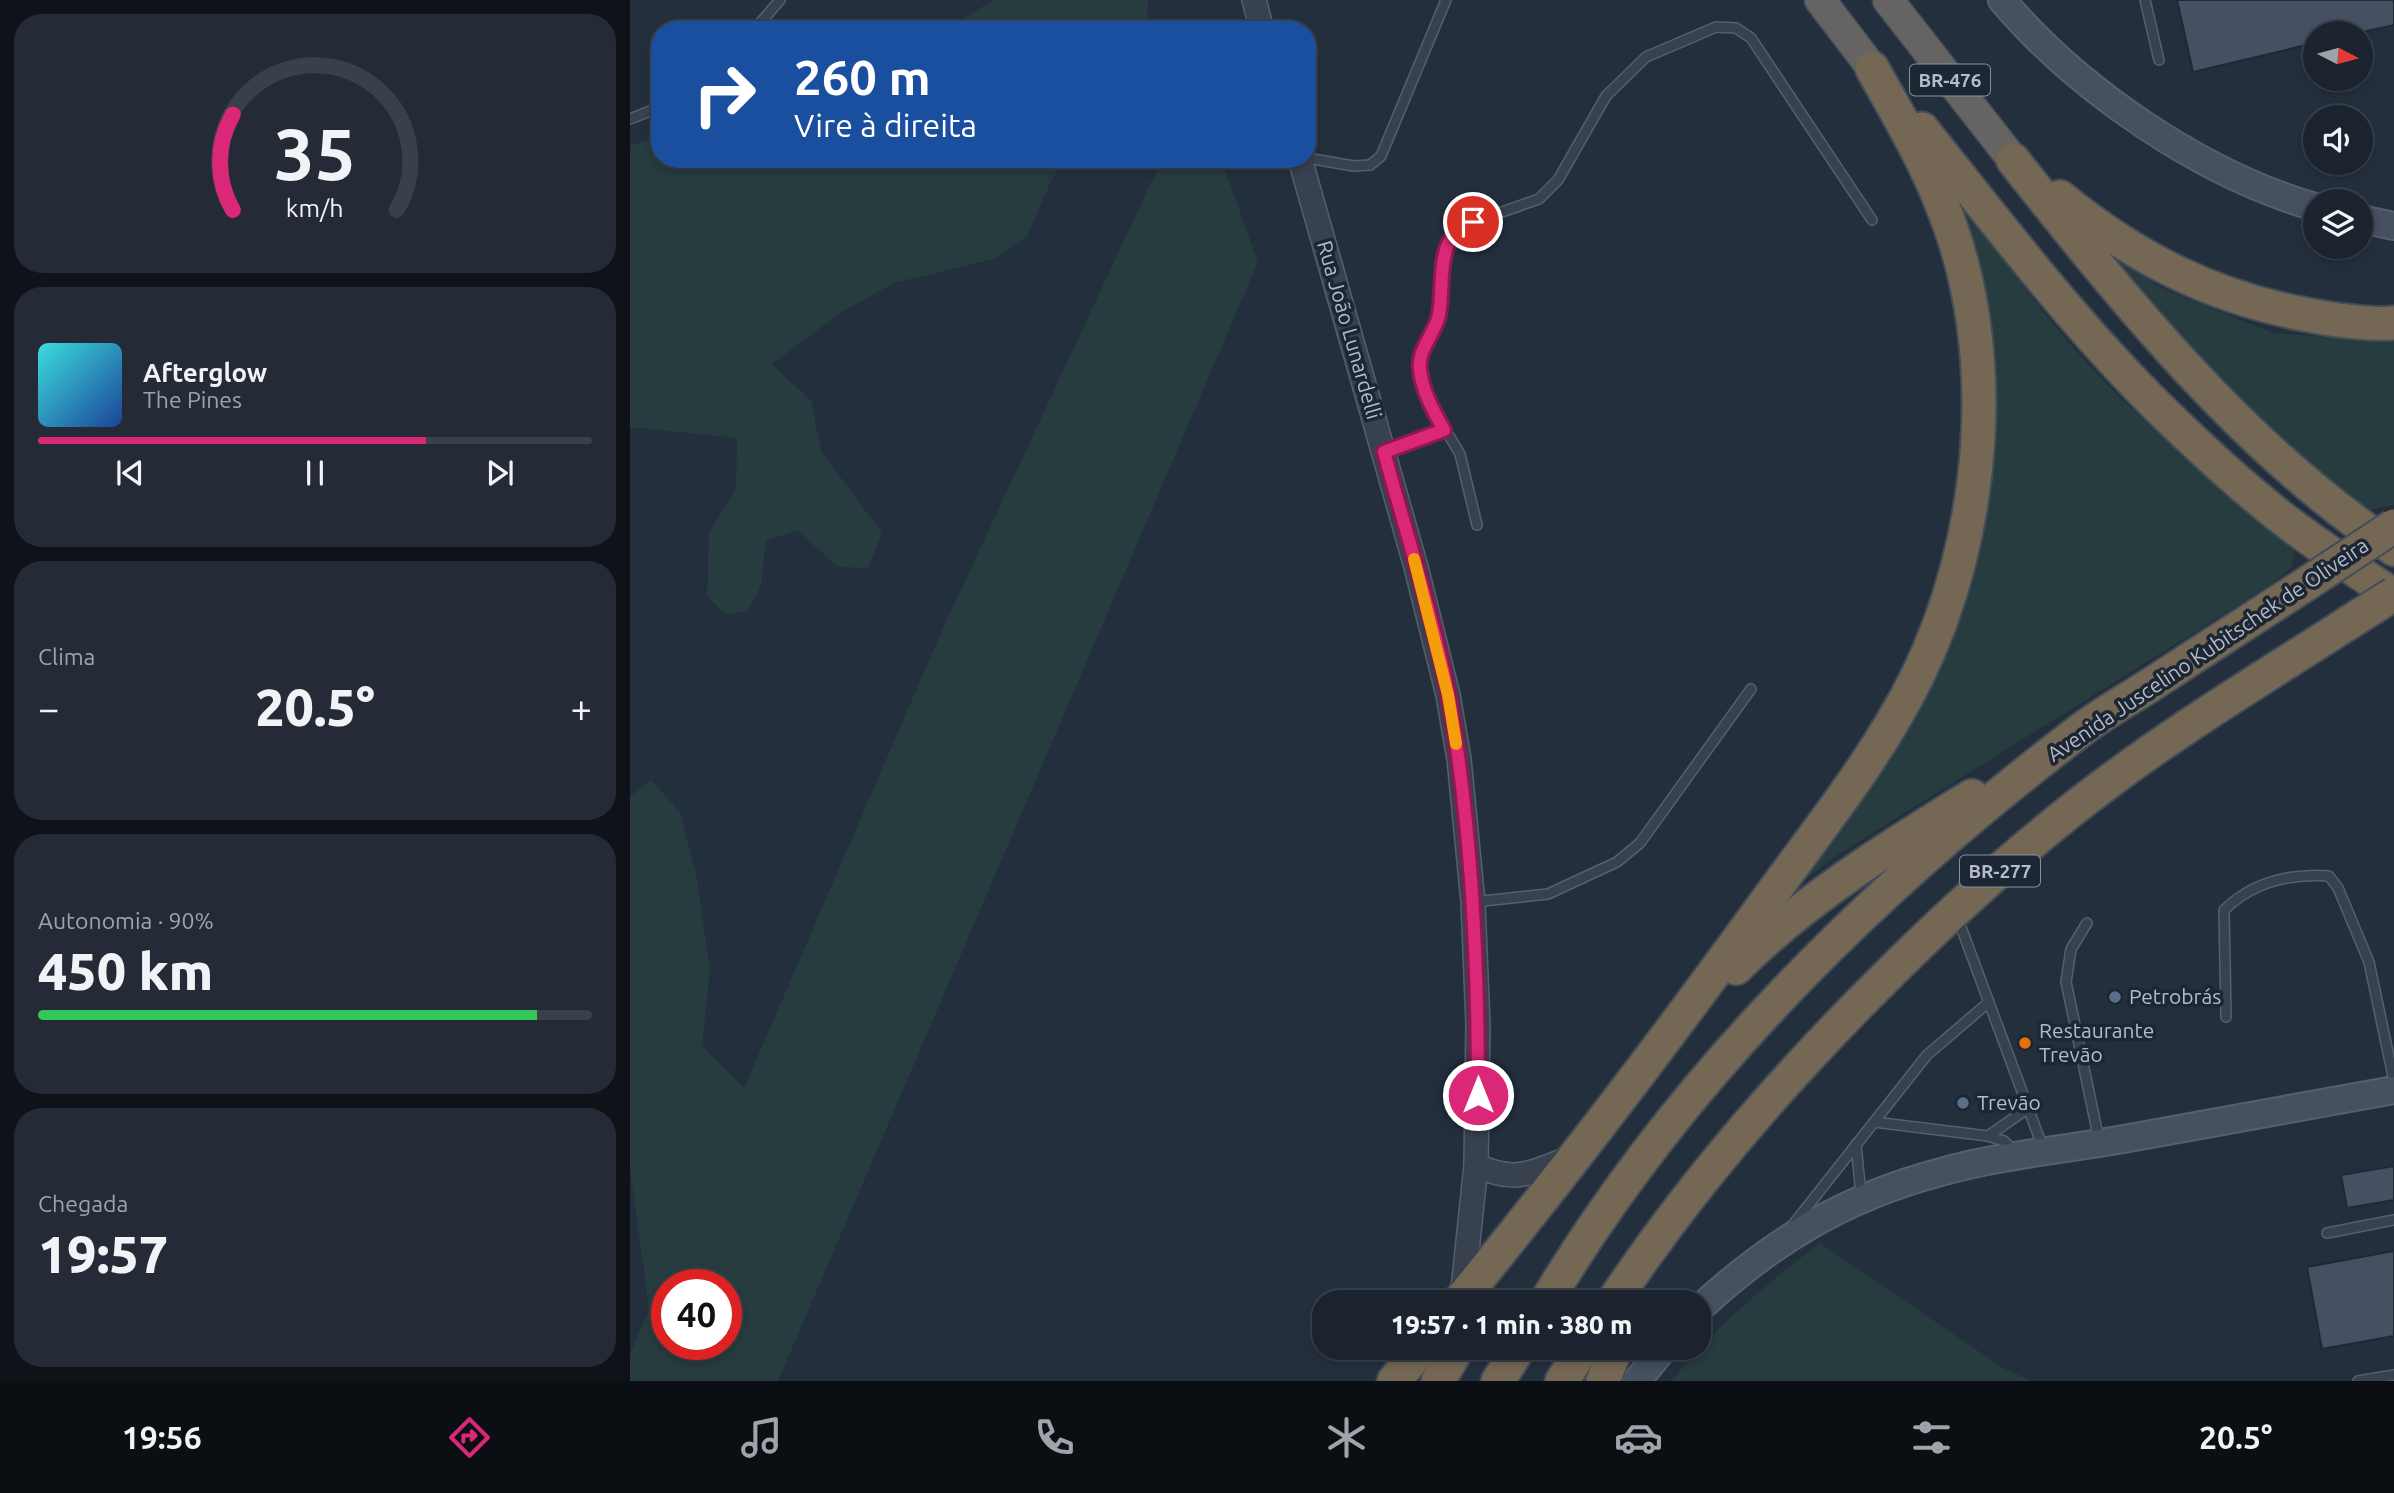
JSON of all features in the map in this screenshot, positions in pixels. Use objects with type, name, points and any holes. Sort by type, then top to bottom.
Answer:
[{"type":"highway","points":[[1820,0],[2054,294],[2101,348],[2209,455],[2300,532],[2394,595]]},
{"type":"highway","name":"BR-476","points":[[1888,0],[2013,159]]},
{"type":"highway","points":[[1477,1290],[1662,1045],[1862,769],[1916,679],[1940,626],[1958,569],[1972,506],[1978,446],[1977,376],[1972,313],[1961,260],[1944,209],[1923,160],[1872,68]]},
{"type":"highway","points":[[2013,159],[2098,228],[2138,254],[2192,281],[2277,309],[2332,320],[2394,323]]},
{"type":"highway","points":[[2013,159],[2113,286],[2209,392],[2297,474],[2394,549]]},
{"type":"highway","name":"Avenida Juscelino Kubitschek de Oliveira","points":[[1554,1290],[1625,1181],[1693,1094],[1751,1028],[1831,946],[1914,868],[1980,810],[2079,732],[2394,527]]},
{"type":"highway","name":"BR-277","points":[[1622,1290],[1705,1175],[1804,1060],[1955,910],[2109,782],[2171,737],[2394,595]]},
{"type":"highway","points":[[1662,1045],[1738,965],[1853,871],[2079,732]]},
{"type":"highway","points":[[1641,1290],[1705,1175]]},
{"type":"highway","points":[[1394,1381],[1412,1360]]},
{"type":"highway","points":[[1438,1381],[1451,1360]]},
{"type":"highway","points":[[1498,1381],[1511,1360]]},
{"type":"highway","points":[[1562,1381],[1575,1360]]},
{"type":"highway","points":[[1603,1381],[1611,1360]]},
{"type":"main road","points":[[2001,0],[2052,54],[2128,113],[2171,141],[2234,176],[2303,203]]},
{"type":"main road","points":[[2373,222],[2394,226]]},
{"type":"main road","points":[[1711,1299],[1780,1242],[1826,1215],[1862,1199],[1940,1172],[2394,1090]]},
{"type":"main road","points":[[1637,1381],[1654,1360]]},
{"type":"street","points":[[1254,0],[1260,21]]},
{"type":"street","name":"Rua João Lunardelli","points":[[1303,168],[1422,590],[1448,695],[1459,759],[1472,902],[1478,1025],[1476,1165],[1470,1290]]},
{"type":"street","points":[[1476,1165],[1493,1173],[1521,1176],[1576,1156]]},
{"type":"lane","points":[[762,21],[780,0]]},
{"type":"lane","points":[[1316,160],[1354,166],[1370,165],[1381,156],[1446,0]]},
{"type":"lane","points":[[2145,0],[2159,60]]},
{"type":"lane","points":[[1477,525],[1460,454],[1426,397],[1419,368],[1422,351],[1438,316],[1441,270],[1447,246],[1459,227],[1539,199],[1558,180],[1606,96],[1646,57],[1716,27],[1736,28],[1751,38],[1872,220]]},
{"type":"lane","points":[[630,119],[651,111]]},
{"type":"lane","points":[[1384,452],[1444,430]]},
{"type":"lane","points":[[1472,902],[1548,894],[1616,862],[1640,843],[1751,689]]},
{"type":"lane","points":[[2226,1017],[2224,910],[2240,895],[2264,882],[2329,876],[2338,888],[2369,962],[2394,1081]]},
{"type":"lane","points":[[1874,1122],[1988,1136],[2032,1154],[2028,1109],[1955,910]]},
{"type":"lane","points":[[2087,923],[2071,949],[2066,982],[2100,1142]]},
{"type":"lane","points":[[1780,1242],[1927,1055],[1989,1002]]},
{"type":"lane","points":[[1988,1136],[2028,1109]]},
{"type":"lane","points":[[1856,1144],[1862,1199]]},
{"type":"lane","points":[[2327,1233],[2394,1220]]},
{"type":"lane","points":[[2358,1381],[2394,1375]]},
{"type":"green space","points":[[993,0],[1149,0],[1146,21],[959,21]]},
{"type":"green space","points":[[651,139],[651,168],[1060,168],[1053,177],[1027,236],[994,259],[894,283],[842,312],[772,364],[811,401],[821,451],[882,533],[868,568],[838,567],[797,530],[766,541],[761,586],[748,611],[725,614],[707,596],[709,533],[736,489],[737,438],[630,427],[630,146]]},
{"type":"green space","points":[[1158,168],[1224,168],[1258,262],[778,1381],[630,1381],[630,1354],[649,1309],[630,1167],[630,796],[651,780],[680,812],[696,873],[710,970],[702,1045],[744,1088],[944,626]]},
{"type":"green space","points":[[1951,188],[2064,337],[2128,405],[2173,447],[2291,544],[2295,553],[2292,567],[2272,584],[1834,857],[1775,903],[1973,559]]},
{"type":"green space","points":[[2091,241],[2163,289],[2273,333],[2370,340],[2394,339],[2394,505],[2364,511],[2256,418]]},
{"type":"green space","points":[[1820,1243],[2003,1368],[2032,1381],[1671,1381],[1690,1360],[1711,1360],[1711,1337],[1780,1274]]},
{"type":"building","points":[[2177,0],[2394,0],[2394,25],[2373,30],[2373,21],[2303,21],[2303,46],[2193,72]]},
{"type":"building","points":[[2394,1166],[2394,1200],[2347,1208],[2341,1175]]},
{"type":"building","points":[[2394,1251],[2394,1336],[2322,1349],[2307,1267]]},
{"type":"slow traffic","points":[[1414,559],[1448,695],[1456,744]]},
{"type":"place","name":"Petrobrás","points":[[2115,997]]},
{"type":"place","name":"Restaurante Trevão","points":[[2025,1043]]},
{"type":"place","name":"Trevão","points":[[1963,1103]]},
{"type":"route","points":[[1473,222],[1459,227],[1447,246],[1441,270],[1438,316],[1433,332],[1422,351],[1419,368],[1426,397],[1444,430],[1384,452],[1434,637],[1459,759],[1472,902],[1478,1025],[1478,1095]]}]
